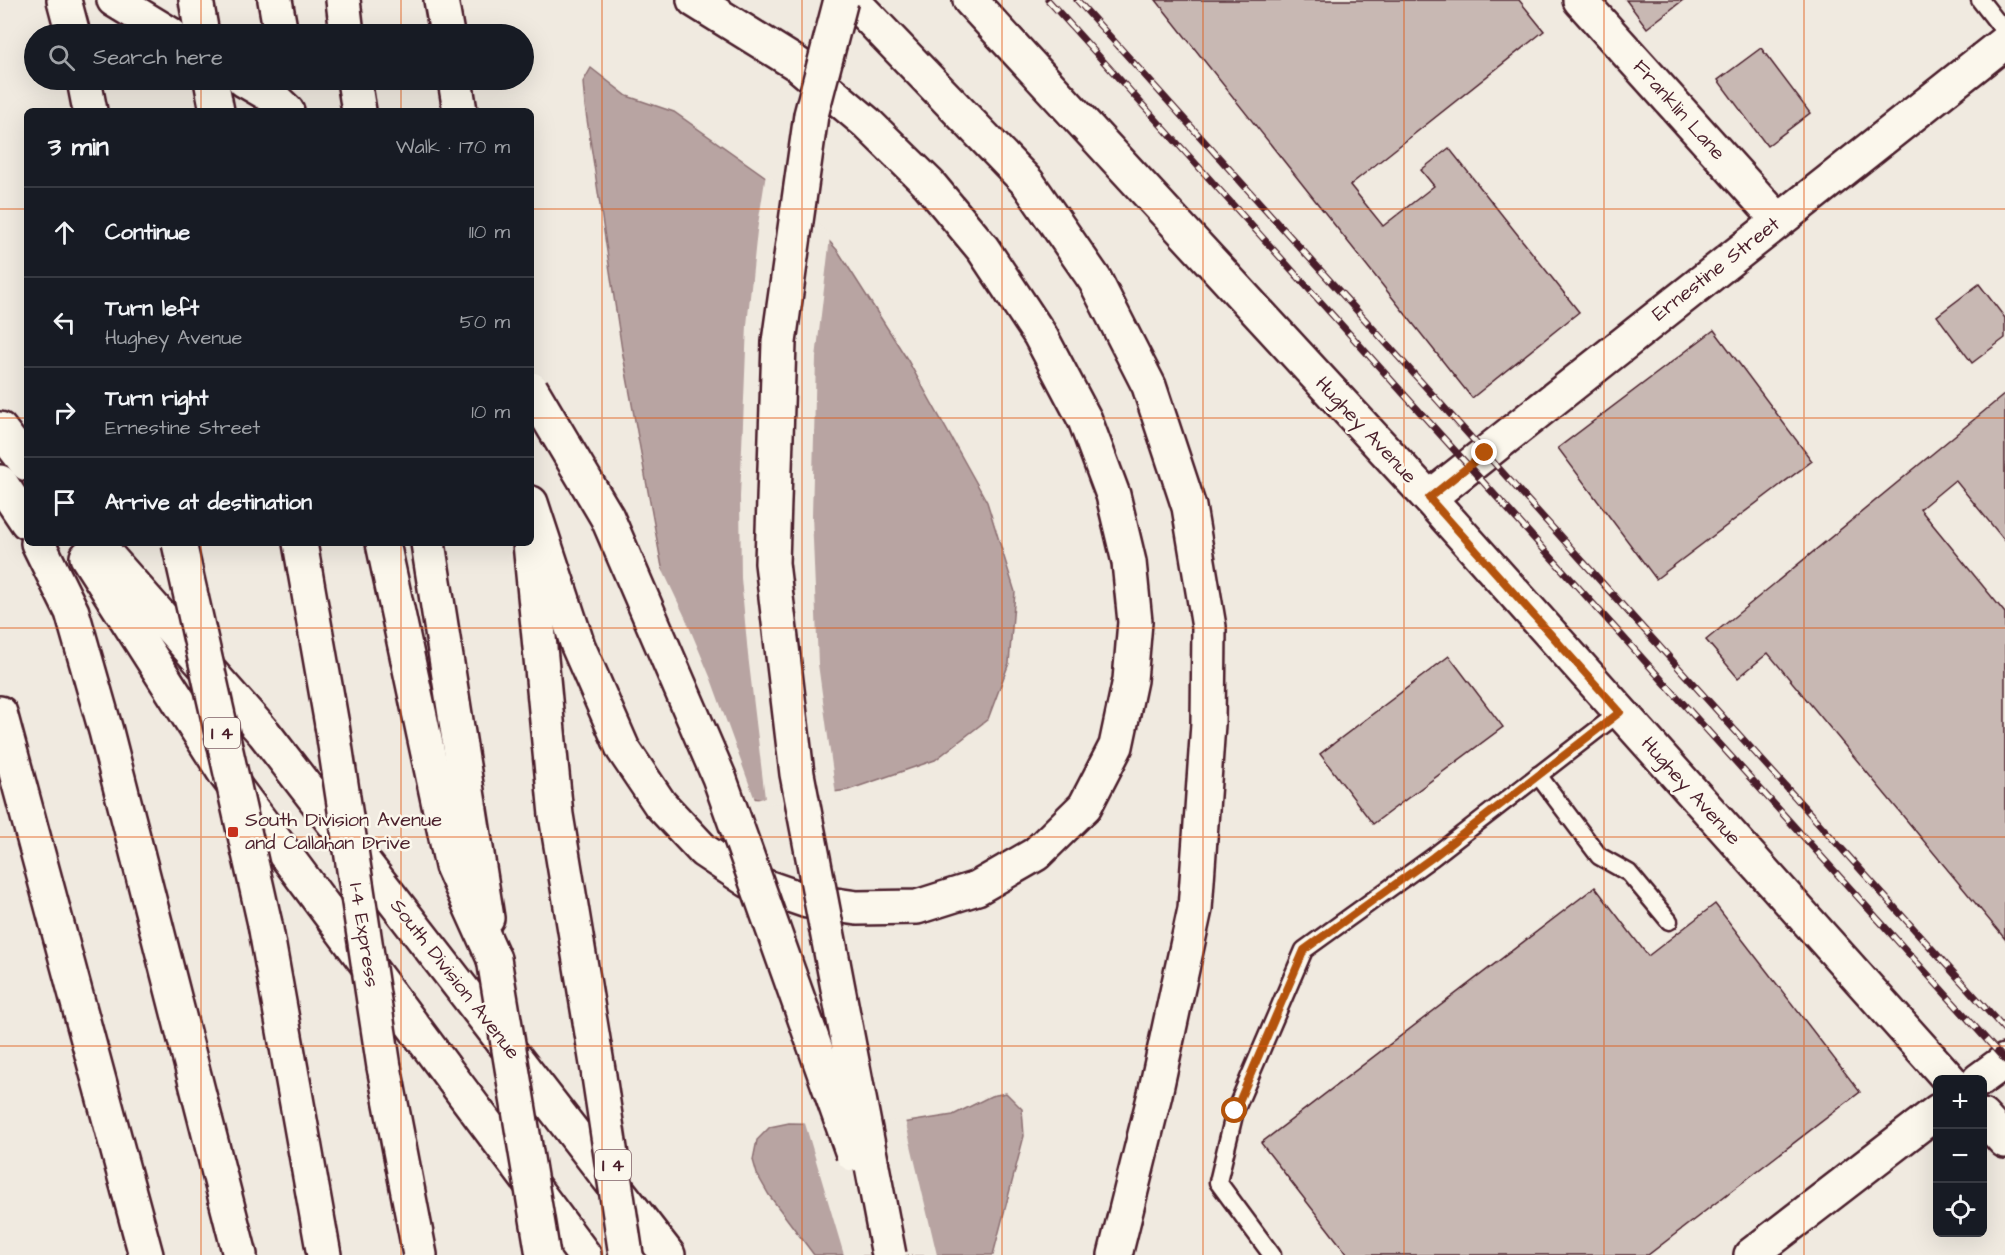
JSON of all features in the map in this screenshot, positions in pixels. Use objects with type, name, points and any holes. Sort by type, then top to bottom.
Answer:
[{"type":"main road","points":[[66,0],[72,24]]},
{"type":"main road","points":[[114,0],[154,24]]},
{"type":"main road","points":[[195,0],[200,24]]},
{"type":"main road","points":[[275,0],[279,24]]},
{"type":"main road","points":[[343,0],[346,24]]},
{"type":"main road","points":[[441,0],[445,24]]},
{"type":"main road","points":[[841,0],[811,115],[779,342],[772,563],[797,774],[889,1255]]},
{"type":"main road","points":[[852,0],[1028,183],[1095,280],[1149,386],[1189,507],[1209,627],[1208,724],[1195,909],[1155,1094],[1115,1255]]},
{"type":"main road","name":"Hughey Avenue","points":[[970,0],[1429,498],[1946,1075]]},
{"type":"main road","name":"Franklin Lane","points":[[1580,0],[1778,220]]},
{"type":"main road","points":[[534,512],[578,646],[623,749],[660,804],[704,851],[749,881],[807,901],[857,908],[917,907],[977,888],[1036,854],[1085,806],[1116,746],[1130,680],[1135,622],[1129,562],[1113,495],[1085,420],[1040,335],[983,249],[928,184],[867,123],[797,64],[696,1]]},
{"type":"main road","name":"Ernestine Street","points":[[1429,498],[2005,42]]},
{"type":"main road","points":[[86,90],[89,108]]},
{"type":"main road","points":[[213,90],[216,108]]},
{"type":"main road","points":[[261,90],[284,108]]},
{"type":"main road","points":[[291,90],[294,108]]},
{"type":"main road","points":[[356,90],[359,108]]},
{"type":"main road","points":[[457,90],[460,108]]},
{"type":"main road","points":[[534,394],[607,517],[718,777],[889,1255]]},
{"type":"main road","points":[[0,429],[24,460]]},
{"type":"main road","points":[[0,482],[24,518]]},
{"type":"main road","points":[[39,546],[72,612],[106,731],[240,1255]]},
{"type":"main road","points":[[80,546],[226,775],[584,1255]]},
{"type":"main road","name":"South Division Avenue","points":[[99,546],[264,733],[668,1255]]},
{"type":"main road","name":"I 4","points":[[180,546],[265,924],[324,1255]]},
{"type":"main road","name":"I-4 Express","points":[[301,546],[332,725],[384,1067],[420,1255]]},
{"type":"main road","points":[[383,546],[456,812]]},
{"type":"main road","points":[[428,546],[456,812],[452,866],[494,959],[543,1255]]},
{"type":"main road","name":"I 4","points":[[530,546],[556,815],[626,1255]]},
{"type":"main road","points":[[0,713],[146,1255]]},
{"type":"main road","points":[[1986,1075],[2005,1061]]},
{"type":"main road","points":[[1752,1255],[1933,1115]]},
{"type":"main road","points":[[1987,1121],[2005,1141]]},
{"type":"lane","points":[[1980,0],[2005,32]]},
{"type":"lane","points":[[1272,1255],[1218,1182],[1235,1111],[1304,950],[1433,857],[1620,712]]},
{"type":"lane","points":[[1538,775],[1599,856],[1629,873],[1669,921]]},
{"type":"shaded area","points":[[591,68],[627,96],[674,112],[780,187],[838,251],[907,359],[987,502],[1015,592],[1009,663],[988,719],[935,760],[848,790],[766,801],[746,796],[664,578],[622,350],[585,106],[583,82]]},
{"type":"shaded area","points":[[1006,1093],[1022,1109],[1024,1136],[993,1255],[814,1255],[769,1195],[757,1174],[753,1160],[757,1140],[770,1127],[789,1123],[889,1125],[953,1115],[991,1096]]},
{"type":"pier","points":[[766,174],[782,185],[830,237],[816,358],[812,515],[818,664],[836,795],[766,804],[744,798],[726,769],[689,684],[657,558],[711,679],[755,800],[765,798],[741,578],[740,497],[747,325],[757,231]]},
{"type":"pier","points":[[804,1120],[889,1122],[905,1120],[937,1255],[844,1255]]},
{"type":"building","points":[[1156,0],[1519,0],[1544,31],[1350,185],[1383,226],[1434,186],[1421,170],[1449,148],[1579,312],[1472,398]]},
{"type":"building","points":[[1626,0],[1683,0],[1647,28]]},
{"type":"building","points":[[1761,48],[1810,113],[1767,146],[1718,80]]},
{"type":"building","points":[[1979,284],[2005,318],[2005,338],[1972,363],[1937,316]]},
{"type":"building","points":[[1714,330],[1812,461],[1656,579],[1558,448]]},
{"type":"building","points":[[2005,394],[2005,541],[1955,480],[1920,509],[2005,613],[2005,939],[1768,653],[1738,678],[1706,640]]},
{"type":"building","points":[[1449,656],[1503,727],[1373,824],[1320,754]]},
{"type":"building","points":[[1595,887],[1648,956],[1715,904],[1860,1092],[1648,1255],[1348,1255],[1261,1143]]},
{"type":"railway","points":[[1048,0],[2005,1060]]},
{"type":"railway","points":[[1077,0],[2005,1030]]},
{"type":"place","name":"South Division Avenue and Callahan Drive","points":[[233,832]]},
{"type":"route","points":[[1235,1111],[1304,950],[1433,857],[1620,712],[1429,498],[1485,453]]}]
